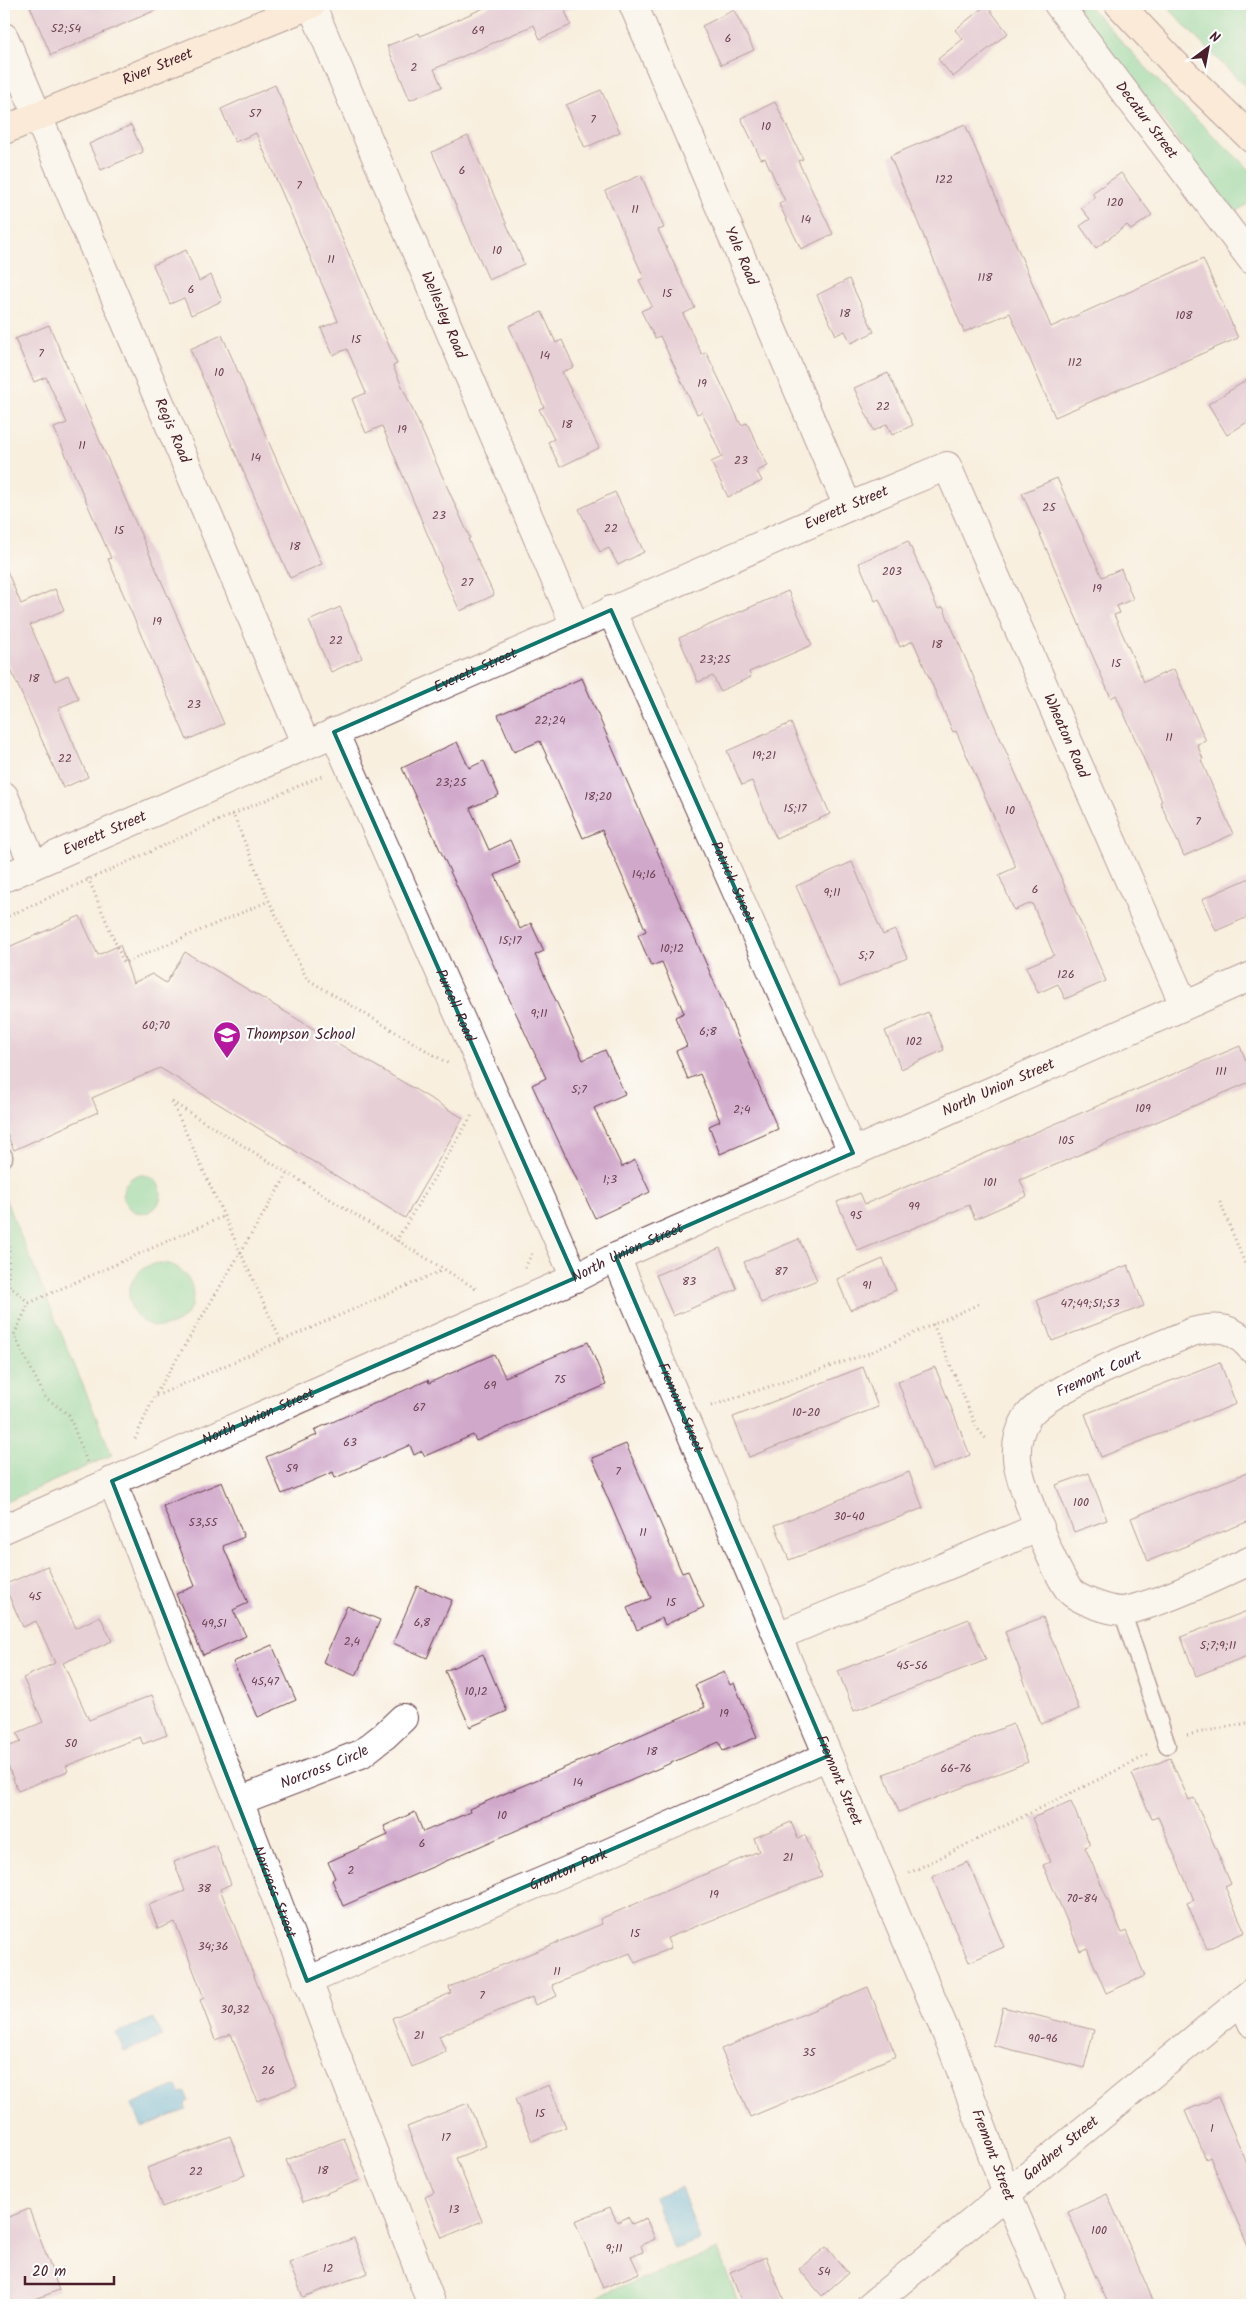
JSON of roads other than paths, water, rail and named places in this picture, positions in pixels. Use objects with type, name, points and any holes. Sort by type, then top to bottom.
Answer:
[{"type":"street","name":"River Street","points":[[4,130],[311,4]]},
{"type":"street","name":"Wellesley Road","points":[[311,4],[575,626]]},
{"type":"street","name":"Yale Road","points":[[633,4],[848,506]]},
{"type":"street","name":"Decatur Street","points":[[1058,4],[1086,42],[1244,232],[1252,260]]},
{"type":"street","points":[[1119,4],[1174,63],[1252,139]]},
{"type":"street","name":"Regis Road","points":[[4,37],[306,745]]},
{"type":"street","name":"Everett Street","points":[[4,878],[848,506],[948,466]]},
{"type":"street","name":"Wheaton Road","points":[[948,466],[1184,1005]]},
{"type":"street","name":"Patrick Street","points":[[612,610],[853,1153]]},
{"type":"street","name":"Purcell Road","points":[[334,732],[576,1278]]},
{"type":"street","points":[[4,796],[33,864]]},
{"type":"street","name":"North Union Street","points":[[4,1529],[576,1278],[616,1257],[1252,976]]},
{"type":"street","name":"Fremont Street","points":[[616,1257],[952,2047],[1007,2194],[1054,2305]]},
{"type":"street","name":"Fremont Court","points":[[1122,1611],[1092,1603],[1071,1592],[1060,1574],[1022,1482],[1017,1460],[1017,1440],[1026,1418],[1043,1402],[1067,1386],[1192,1332],[1211,1327],[1229,1330],[1243,1339],[1252,1349]]},
{"type":"street","name":"Norcross Street","points":[[104,1484],[239,1801],[432,2305]]},
{"type":"street","points":[[778,1636],[1040,1527]]},
{"type":"street","points":[[1122,1611],[1171,1597],[1252,1560]]},
{"type":"street","name":"Norcross Circle","points":[[239,1801],[361,1754],[384,1736],[402,1718]]},
{"type":"street","name":"Granton Park","points":[[307,1981],[581,1865],[828,1756]]},
{"type":"street","name":"Gardner Street","points":[[871,2305],[1007,2194],[1249,2005]]},
{"type":"lane","points":[[1122,1611],[1167,1745]]},
{"type":"water","points":[[154,2018],[162,2037],[124,2051],[116,2033]]},
{"type":"water","points":[[177,2086],[180,2093],[185,2092],[189,2101],[185,2103],[186,2110],[142,2127],[132,2104]]},
{"type":"water","points":[[681,2187],[700,2240],[674,2249],[654,2197]]},
{"type":"place","name":"Thompson School","points":[[227,1059]]}]
